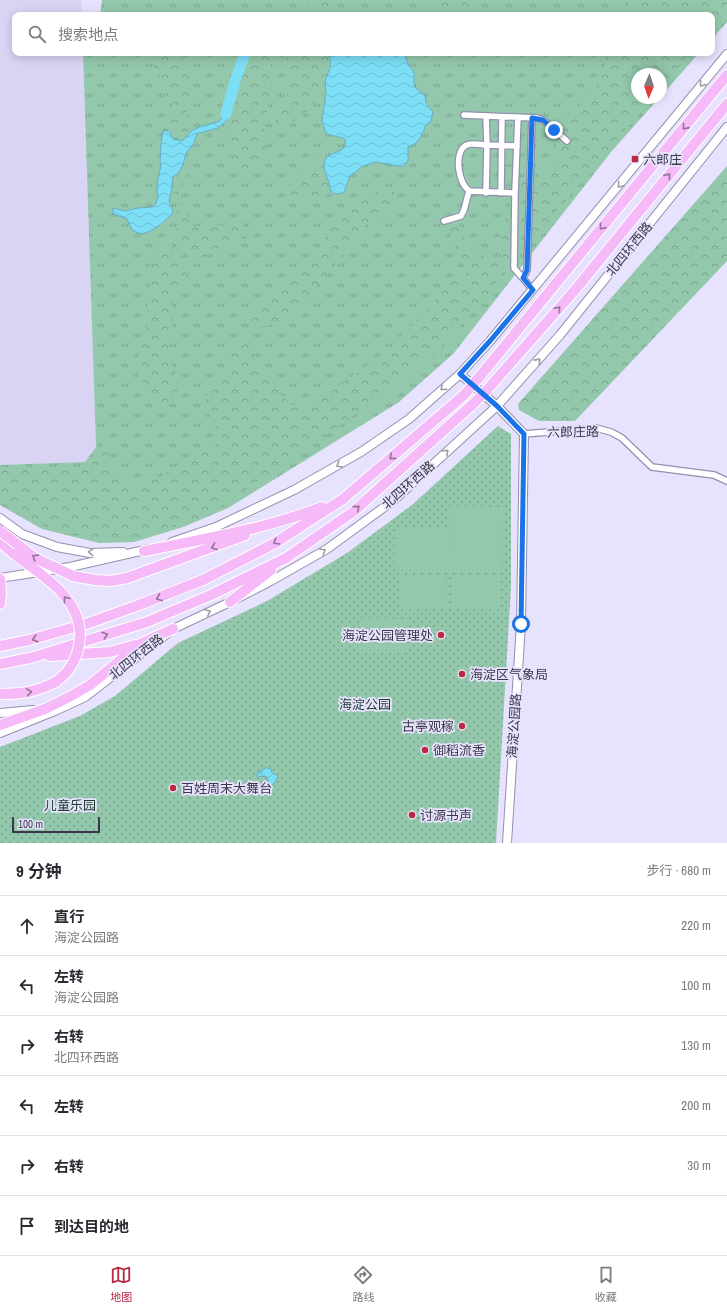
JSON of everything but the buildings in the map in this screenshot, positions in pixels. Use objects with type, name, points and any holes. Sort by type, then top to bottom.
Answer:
[{"type":"highway","points":[[0,646],[29,640],[86,624],[203,580],[275,543],[343,499],[464,395],[727,75]]},
{"type":"highway","name":"北四环西路","points":[[0,664],[34,657],[147,622],[211,595],[286,558],[353,512],[486,391],[575,290],[727,104]]},
{"type":"highway","points":[[0,531],[35,558],[73,576],[111,581],[127,578],[343,499]]},
{"type":"highway","points":[[144,551],[217,537],[290,519]]},
{"type":"highway","points":[[0,542],[54,585],[67,599],[74,610],[80,626],[80,643],[77,656],[69,669],[56,682],[40,690],[0,694]]},
{"type":"highway","points":[[230,602],[286,558]]},
{"type":"highway","points":[[0,578],[0,602]]},
{"type":"highway","points":[[34,657],[110,652],[142,643],[173,628]]},
{"type":"highway","points":[[0,725],[45,709],[71,696],[90,685],[142,643]]},
{"type":"street","points":[[0,578],[70,567],[144,551],[216,527],[294,490],[361,452],[409,419],[460,374],[490,341],[727,54]]},
{"type":"street","points":[[464,115],[518,117],[543,120],[567,141]]},
{"type":"street","points":[[486,116],[486,192]]},
{"type":"street","points":[[501,193],[502,117]]},
{"type":"street","points":[[518,117],[514,268],[533,290]]},
{"type":"street","points":[[523,278],[527,270],[532,118]]},
{"type":"street","name":"北四环西路","points":[[0,733],[85,697],[173,628],[269,582],[327,549],[388,504],[497,406],[560,335],[727,127]]},
{"type":"street","points":[[515,193],[469,191],[465,189],[460,178],[459,171],[461,150],[468,144],[517,146]]},
{"type":"street","points":[[444,222],[461,216],[469,191]]},
{"type":"street","points":[[460,374],[497,406],[524,434]]},
{"type":"street","name":"六郎庄路","points":[[524,434],[596,428],[611,432],[622,438],[652,467],[714,475],[727,481]]},
{"type":"street","name":"海淀公园路","points":[[507,843],[521,624],[524,434]]},
{"type":"street","points":[[0,518],[22,534],[57,547],[90,553],[144,551]]},
{"type":"street","points":[[0,713],[45,709]]},
{"type":"shaded area","points":[[0,0],[81,0],[82,12],[12,12],[12,56],[83,56],[96,447],[85,462],[0,465]]},
{"type":"green space","points":[[102,0],[727,0],[727,22],[715,36],[715,12],[100,12]]},
{"type":"green space","points":[[309,0],[328,0],[328,4],[333,12],[305,12]]},
{"type":"green space","points":[[428,0],[475,0],[464,12],[436,11]]},
{"type":"green space","points":[[627,0],[727,0],[727,10],[715,24],[715,12],[623,12]]},
{"type":"green space","points":[[83,56],[696,56],[667,89],[667,68],[631,68],[631,104],[654,104],[611,152],[454,353],[399,402],[228,508],[183,527],[134,542],[99,543],[42,529],[0,505],[0,465],[85,462],[96,447]]},
{"type":"green space","points":[[154,56],[183,56],[191,74],[192,78],[189,90],[193,91],[192,105],[186,111],[188,121],[183,127],[189,130],[189,133],[182,141],[173,139],[171,132],[160,130],[159,125],[171,116],[173,107],[167,98],[161,78],[154,69]]},
{"type":"green space","points":[[237,56],[272,56],[273,59],[270,68],[273,94],[268,105],[264,133],[267,140],[264,160],[261,168],[248,174],[231,164],[230,126],[235,101],[228,98]]},
{"type":"green space","points":[[287,56],[328,56],[330,68],[322,78],[323,100],[313,103],[303,116],[287,124],[276,123],[275,116],[286,101],[290,76]]},
{"type":"green space","points":[[605,56],[687,56],[667,80],[667,68],[631,68],[631,104],[647,104],[443,347],[378,399],[207,516],[128,539],[93,539],[62,533],[34,522],[0,501],[0,470],[83,469],[105,442],[109,459],[119,476],[123,481],[137,483],[142,483],[157,478],[199,451],[217,444],[220,441],[219,433],[208,412],[206,397],[212,379],[230,366],[229,348],[233,341],[246,343],[253,350],[256,362],[263,373],[276,386],[279,393],[292,405],[304,404],[319,399],[388,351],[454,280],[467,273],[446,225],[446,215],[457,221],[466,242],[479,253],[488,258],[497,258],[503,254],[504,242],[499,232],[522,180],[554,165],[562,153],[555,143],[554,130],[564,116],[576,110],[595,90],[605,64]]},
{"type":"green space","points":[[324,155],[325,174],[329,191],[312,202],[302,198],[286,196],[284,193],[288,187],[311,167],[317,159]]},
{"type":"green space","points":[[727,166],[727,261],[575,421],[539,421],[519,410],[518,404]]},
{"type":"green space","points":[[183,167],[187,169],[181,197],[177,198],[174,190],[174,182]]},
{"type":"green space","points":[[380,189],[394,191],[397,200],[389,211],[375,218],[358,231],[351,249],[330,269],[302,303],[275,324],[254,330],[249,324],[254,306],[285,286],[309,267],[326,235],[338,218],[352,210]]},
{"type":"green space","points":[[177,199],[182,201],[187,215],[194,226],[226,225],[238,218],[243,221],[244,227],[252,229],[248,237],[226,245],[219,251],[195,260],[186,254],[187,247],[177,234]]},
{"type":"green space","points":[[170,244],[180,249],[186,262],[186,276],[172,295],[173,322],[168,342],[170,360],[180,382],[171,403],[163,406],[138,376],[136,358],[143,341],[146,326],[150,284],[149,267],[152,252],[161,245]]},
{"type":"green space","name":"海淀公园","points":[[498,426],[511,434],[511,586],[496,843],[0,843],[0,747],[80,716],[115,696],[178,643],[267,601],[347,553],[412,505]]},
{"type":"green space","points":[[450,506],[503,507],[502,573],[449,572]]},
{"type":"green space","points":[[395,528],[448,529],[447,572],[394,570]]},
{"type":"green space","points":[[451,576],[500,577],[499,610],[451,609]]},
{"type":"green space","points":[[399,577],[446,577],[447,609],[400,610]]},
{"type":"green space","points":[[359,618],[407,619],[407,651],[358,650]]},
{"type":"water","points":[[329,56],[405,56],[409,66],[414,73],[415,87],[425,96],[426,103],[433,112],[431,121],[426,125],[422,135],[416,143],[408,147],[408,161],[404,166],[376,162],[363,166],[350,176],[344,192],[338,194],[331,191],[324,169],[325,161],[328,157],[342,149],[345,145],[345,139],[326,133],[322,121],[326,92],[325,81],[331,62]]},
{"type":"water","points":[[225,112],[227,120],[218,128],[197,134],[193,145],[186,153],[183,165],[179,172],[173,177],[169,201],[173,212],[167,219],[154,229],[141,234],[132,230],[127,219],[113,214],[113,208],[125,211],[152,207],[156,204],[158,195],[158,178],[161,166],[161,143],[163,131],[168,131],[173,139],[182,141],[193,130],[218,122],[223,118]]},
{"type":"water","points":[[266,767],[278,776],[271,786],[268,785],[268,779],[266,777],[260,776],[258,778],[257,776],[259,771],[262,772],[262,770]]},
{"type":"waterway","points":[[226,114],[244,56]]},
{"type":"place","name":"六郎庄","points":[[635,159]]},
{"type":"place","name":"海淀公园管理处","points":[[441,635]]},
{"type":"place","name":"海淀区气象局","points":[[462,674]]},
{"type":"place","name":"古亭观稼","points":[[462,726]]},
{"type":"place","name":"御稻流香","points":[[425,750]]},
{"type":"place","name":"百姓周末大舞台","points":[[173,788]]},
{"type":"place","name":"讨源书声","points":[[412,815]]},
{"type":"route","points":[[521,624],[524,434],[497,406],[460,374],[533,290],[523,278],[527,270],[532,118],[543,120],[554,130]]},
{"type":"park label","name":"儿童乐园","points":[[70,805]]}]
